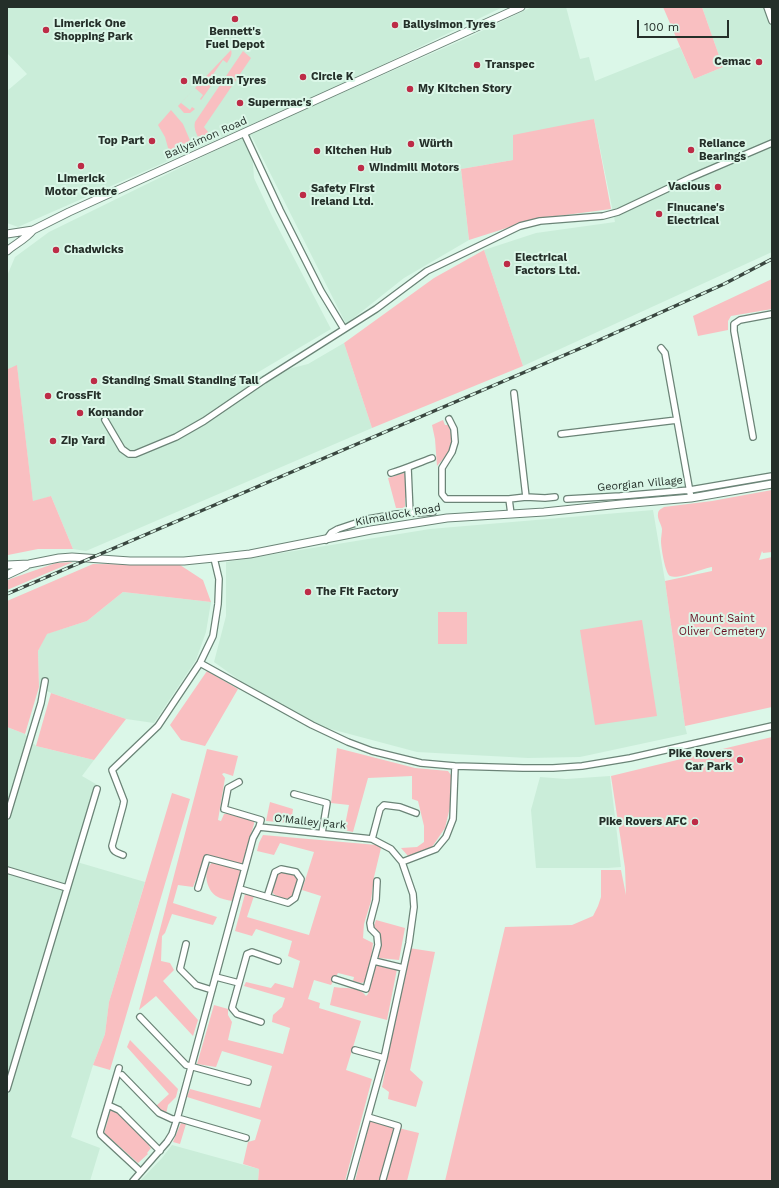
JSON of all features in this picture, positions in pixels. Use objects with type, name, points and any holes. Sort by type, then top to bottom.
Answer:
[{"type":"main road","name":"Ballysimon Road","points":[[7,234],[33,230],[102,197],[521,7]]},
{"type":"main road","name":"Ballysimon Road","points":[[7,251],[17,242],[29,235],[33,230]]},
{"type":"main road","name":"Kilmallock Road","points":[[7,565],[29,564],[72,557],[184,561],[214,558],[250,554],[371,530],[447,518],[544,512],[621,500],[691,498],[772,484]]},
{"type":"main road","name":"Kilmallock Road","points":[[7,576],[29,564]]},
{"type":"street","points":[[767,7],[772,21]]},
{"type":"street","points":[[244,133],[280,210],[321,291],[344,329]]},
{"type":"street","points":[[105,420],[122,449],[127,454],[131,455],[176,437],[204,421],[264,380],[376,309],[427,271],[510,230],[540,221],[611,215],[690,178],[772,143]]},
{"type":"street","points":[[753,437],[734,324],[740,320],[772,314]]},
{"type":"street","name":"Georgian Village","points":[[567,499],[621,500],[690,490],[665,353],[662,348]]},
{"type":"street","points":[[514,393],[526,497]]},
{"type":"street","points":[[449,419],[454,429],[455,442],[452,452],[442,468],[441,489],[444,497],[449,499],[509,499],[526,497],[555,497]]},
{"type":"street","points":[[561,434],[677,420]]},
{"type":"street","points":[[391,473],[432,458]]},
{"type":"street","points":[[408,468],[410,514]]},
{"type":"street","points":[[691,498],[690,490],[772,476]]},
{"type":"street","points":[[752,479],[754,487]]},
{"type":"street","points":[[509,499],[511,514]]},
{"type":"street","points":[[325,540],[331,533],[338,529],[368,519],[397,514],[433,512]]},
{"type":"street","points":[[368,519],[371,530]]},
{"type":"street","points":[[123,855],[113,850],[112,846],[124,806],[124,801],[112,770],[158,726],[200,663],[213,636],[218,604],[219,579],[214,558]]},
{"type":"street","points":[[200,663],[312,725],[348,742],[372,751],[418,762],[455,766],[553,768],[595,764],[630,758],[772,726]]},
{"type":"street","points":[[7,816],[41,702],[45,681]]},
{"type":"street","points":[[402,862],[436,849],[446,837],[452,819],[455,766]]},
{"type":"street","points":[[239,782],[228,788],[224,809],[261,820],[259,827]]},
{"type":"street","points":[[7,1089],[97,788]]},
{"type":"street","points":[[294,794],[327,803],[322,833]]},
{"type":"street","points":[[372,839],[380,809],[384,805],[400,807],[416,813]]},
{"type":"street","name":"O'Malley Park","points":[[133,1181],[160,1152],[172,1134],[245,868],[259,827],[372,839],[391,849],[402,862],[413,894],[414,907],[409,943],[384,1058],[350,1181]]},
{"type":"street","points":[[198,888],[207,858],[245,868]]},
{"type":"street","points":[[240,889],[267,897],[288,903],[295,898],[301,879],[296,872],[281,869],[275,872],[267,897]]},
{"type":"street","points":[[7,870],[67,888]]},
{"type":"street","points":[[335,978],[366,989],[378,944],[377,935],[371,929],[370,923],[376,900],[377,882]]},
{"type":"street","points":[[186,944],[180,969],[196,985],[212,990]]},
{"type":"street","points":[[261,1022],[237,1014],[232,1008],[247,954],[252,952],[278,961]]},
{"type":"street","points":[[374,961],[403,968]]},
{"type":"street","points":[[216,977],[239,983]]},
{"type":"street","points":[[140,1017],[186,1065],[248,1082]]},
{"type":"street","points":[[355,1050],[384,1058]]},
{"type":"street","points":[[118,1068],[100,1132],[101,1135],[141,1172]]},
{"type":"street","points":[[122,1075],[159,1113],[172,1119],[177,1119],[246,1138]]},
{"type":"street","points":[[108,1105],[119,1110],[160,1152]]},
{"type":"street","points":[[368,1117],[398,1126],[383,1180]]},
{"type":"shaded area","points":[[7,7],[503,7],[334,88],[18,227],[7,223],[7,91],[27,74],[7,53]]},
{"type":"shaded area","points":[[532,7],[566,7],[580,59],[589,57],[595,81],[680,47],[694,79],[723,67],[702,7],[772,7],[772,252],[523,366],[484,250],[536,233],[615,222],[594,119],[513,160],[461,169],[469,240],[404,278],[346,324],[251,135],[254,178],[272,216],[331,329],[245,380],[308,364],[344,343],[372,428],[86,551],[73,549],[51,496],[33,502],[17,366],[8,369],[7,364],[7,276],[15,257],[49,232],[251,133],[467,38]]},
{"type":"shaded area","points":[[653,510],[665,581],[687,734],[580,757],[528,758],[417,752],[323,727],[242,682],[214,662],[226,616],[226,562],[430,529]]},
{"type":"shaded area","points":[[123,592],[211,602],[206,632],[196,660],[154,723],[126,719],[51,693],[39,687],[38,651],[46,634],[87,621]]},
{"type":"shaded area","points":[[7,727],[25,734],[36,746],[94,760],[82,776],[101,787],[77,862],[145,882],[109,1002],[105,1034],[93,1065],[71,1137],[100,1148],[90,1181],[7,1181]]},
{"type":"shaded area","points":[[610,776],[621,867],[536,868],[531,810],[540,777],[566,779]]},
{"type":"shaded area","points":[[172,1145],[259,1169],[258,1181],[140,1181]]},
{"type":"green space","points":[[663,7],[702,7],[723,67],[694,79]]},
{"type":"green space","points":[[231,50],[231,55],[227,63],[223,60],[207,83],[211,86],[201,100],[200,99],[203,95],[195,88]]},
{"type":"green space","points":[[243,51],[251,58],[204,127],[213,138],[202,143],[195,130],[195,122]]},
{"type":"green space","points":[[192,91],[181,103],[190,110],[192,107],[195,109],[190,113],[184,113],[178,106]]},
{"type":"green space","points":[[171,110],[183,124],[192,145],[189,150],[174,157],[170,155],[165,137],[158,125]]},
{"type":"green space","points":[[594,119],[611,209],[535,219],[469,240],[461,169],[513,160],[513,135]]},
{"type":"green space","points":[[484,250],[523,366],[372,428],[344,343],[434,278]]},
{"type":"green space","points":[[772,279],[772,309],[731,316],[728,321],[728,330],[698,336],[693,316]]},
{"type":"green space","points":[[17,365],[33,501],[51,496],[73,549],[38,549],[8,555],[7,552],[8,369]]},
{"type":"green space","points":[[443,420],[445,425],[448,425],[450,428],[451,444],[448,452],[437,466],[435,439],[432,425]]},
{"type":"green space","points":[[404,473],[406,475],[407,497],[405,498],[405,508],[396,508],[388,478]]},
{"type":"green space","name":"Mount Saint Oliver Cemetery","points":[[772,490],[772,552],[763,553],[762,551],[759,560],[772,557],[772,707],[685,726],[665,581],[712,571],[712,567],[674,577],[668,574],[661,541],[662,529],[658,517],[659,512],[664,507],[712,501]]},
{"type":"green space","points":[[73,562],[7,590],[7,581],[10,579],[56,563]]},
{"type":"green space","points":[[93,564],[180,565],[203,580],[211,602],[123,592],[87,621],[47,634],[38,651],[39,687],[25,734],[7,727],[7,601]]},
{"type":"green space","points":[[438,612],[467,612],[467,644],[438,644]]},
{"type":"green space","points":[[642,620],[657,716],[595,725],[580,630]]},
{"type":"green space","points":[[207,671],[238,689],[205,746],[181,740],[170,725]]},
{"type":"green space","points":[[51,693],[126,719],[94,760],[36,746]]},
{"type":"green space","points":[[772,737],[772,1181],[445,1181],[505,927],[572,925],[593,916],[601,897],[601,870],[621,870],[626,895],[625,868],[611,776]]},
{"type":"green space","points":[[337,748],[415,768],[448,771],[451,775],[451,803],[445,828],[432,847],[408,856],[401,848],[417,847],[424,842],[424,826],[418,801],[412,799],[412,776],[368,778],[353,832],[344,830],[349,805],[331,803]]},
{"type":"green space","points":[[207,749],[238,756],[233,776],[224,773],[222,774],[225,778],[218,820],[221,821],[224,814],[227,814],[254,820],[254,824],[242,864],[205,856],[193,887],[178,885],[173,903],[217,917],[213,925],[172,914],[165,933],[162,936],[161,961],[170,963],[174,970],[163,981],[198,1020],[193,1036],[156,996],[139,1010]]},
{"type":"green space","points":[[172,793],[190,799],[110,1070],[93,1065],[105,1034],[109,1002]]},
{"type":"green space","points":[[270,802],[293,809],[291,823],[266,821]]},
{"type":"green space","points":[[263,835],[377,845],[381,848],[374,877],[371,901],[364,924],[363,938],[373,943],[369,973],[365,982],[361,983],[353,981],[354,977],[338,973],[331,985],[314,980],[308,999],[320,1003],[319,1008],[361,1021],[346,1070],[372,1079],[345,1181],[258,1181],[259,1169],[243,1164],[248,1142],[255,1140],[261,1120],[187,1097],[190,1089],[260,1108],[272,1066],[222,1051],[216,1067],[197,1064],[214,1005],[228,1009],[228,1015],[232,1022],[228,1040],[283,1054],[290,1028],[272,1022],[273,1015],[282,1007],[285,998],[244,986],[246,982],[271,988],[275,983],[293,988],[300,961],[288,956],[292,941],[256,929],[252,936],[235,931],[245,894],[254,896],[247,917],[309,935],[321,896],[302,890],[314,852],[280,843],[274,855],[257,851]]},
{"type":"green space","points":[[213,862],[242,870],[232,901],[216,896],[210,889],[206,874]]},
{"type":"green space","points":[[283,871],[295,874],[298,879],[291,898],[286,899],[281,898],[272,892],[278,874]]},
{"type":"green space","points":[[376,920],[405,928],[399,960],[379,958],[378,950],[381,934],[373,928]]},
{"type":"green space","points":[[409,948],[435,952],[410,1070],[423,1082],[416,1107],[388,1099],[389,1092],[382,1087]]},
{"type":"green space","points":[[379,964],[397,969],[387,1020],[330,1005],[334,987],[356,989],[366,996],[368,994],[375,968]]},
{"type":"green space","points":[[130,1040],[178,1089],[176,1097],[168,1105],[166,1114],[156,1106],[169,1094],[127,1047]]},
{"type":"green space","points":[[111,1109],[119,1113],[151,1148],[147,1153],[148,1154],[138,1163],[104,1134]]},
{"type":"green space","points":[[370,1121],[419,1133],[407,1181],[355,1181]]},
{"type":"green space","points":[[181,1123],[186,1124],[180,1144],[173,1142]]},
{"type":"railway","points":[[7,594],[595,342],[724,284],[772,259]]},
{"type":"place","name":"Bennett's Fuel Depot","points":[[235,19]]},
{"type":"place","name":"Ballysimon Tyres","points":[[395,25]]},
{"type":"place","name":"Limerick One Shopping Park","points":[[46,30]]},
{"type":"place","name":"Cemac","points":[[759,62]]},
{"type":"place","name":"Transpec","points":[[477,65]]},
{"type":"place","name":"Circle K","points":[[303,77]]},
{"type":"place","name":"Modern Tyres","points":[[184,81]]},
{"type":"place","name":"My Kitchen Story","points":[[410,89]]},
{"type":"place","name":"Supermac's","points":[[240,103]]},
{"type":"place","name":"Top Part","points":[[152,141]]},
{"type":"place","name":"Würth","points":[[411,144]]},
{"type":"place","name":"Reliance Bearings","points":[[691,150]]},
{"type":"place","name":"Kitchen Hub","points":[[317,151]]},
{"type":"place","name":"Limerick Motor Centre","points":[[81,166]]},
{"type":"place","name":"Windmill Motors","points":[[361,168]]},
{"type":"place","name":"Vacious","points":[[718,187]]},
{"type":"place","name":"Safety First Ireland Ltd.","points":[[303,195]]},
{"type":"place","name":"Finucane's Electrical","points":[[659,214]]},
{"type":"place","name":"Chadwicks","points":[[56,250]]},
{"type":"place","name":"Electrical Factors Ltd.","points":[[507,264]]},
{"type":"place","name":"Standing Small Standing Tall","points":[[94,381]]},
{"type":"place","name":"CrossFit","points":[[48,396]]},
{"type":"place","name":"Komandor","points":[[80,413]]},
{"type":"place","name":"Zip Yard","points":[[53,441]]},
{"type":"place","name":"The Fit Factory","points":[[308,592]]},
{"type":"place","name":"Pike Rovers Car Park","points":[[740,760]]},
{"type":"place","name":"Pike Rovers AFC","points":[[695,822]]}]
